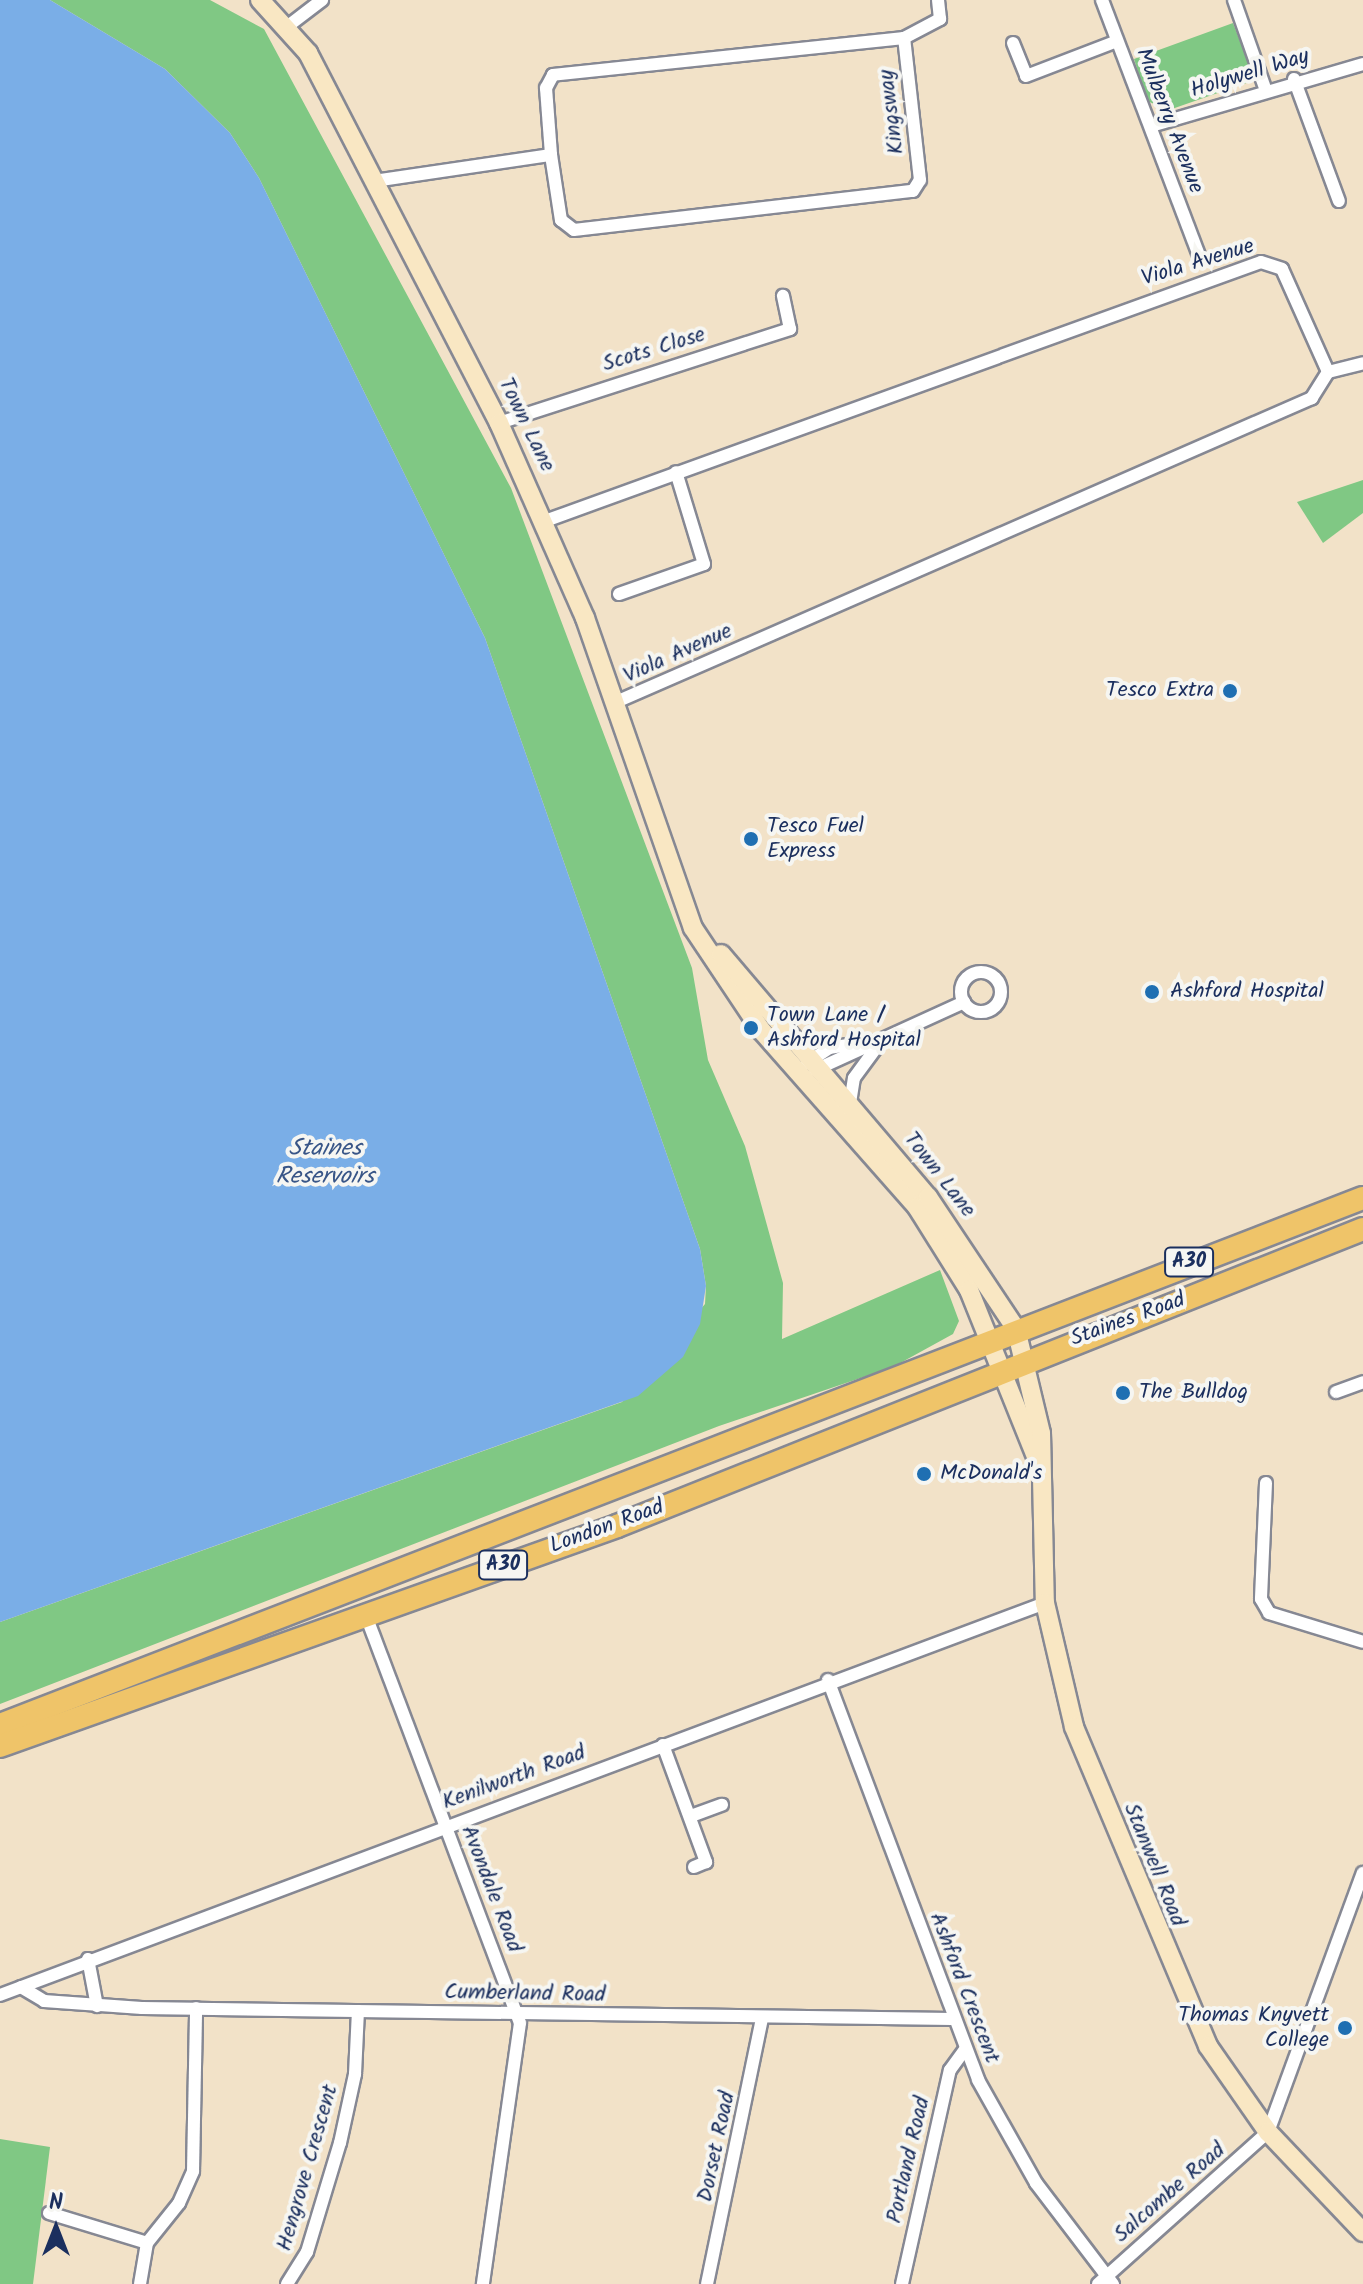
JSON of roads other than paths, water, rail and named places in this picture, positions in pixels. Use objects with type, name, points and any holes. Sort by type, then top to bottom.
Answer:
[{"type":"highway","name":"Staines Road","points":[[1016,1329],[1363,1198]]},
{"type":"highway","name":"Staines Road","points":[[1027,1358],[1363,1229]]},
{"type":"highway","name":"A30","points":[[0,1725],[1016,1329]]},
{"type":"highway","name":"London Road","points":[[0,1746],[365,1613],[617,1526],[1027,1358]]},
{"type":"main road","name":"Town Lane","points":[[261,0],[288,26],[374,181],[499,423],[545,521],[686,902],[727,963],[917,1207],[969,1290],[1000,1370]]},
{"type":"main road","name":"Town Lane","points":[[811,1067],[850,1103],[928,1197],[1016,1329]]},
{"type":"main road","name":"Stanwell Road","points":[[1016,1329],[1027,1358],[1041,1433],[1037,1459],[1045,1603],[1074,1727],[1145,1909],[1208,2046],[1268,2132],[1363,2232]]},
{"type":"main road","name":"Stanwell Road","points":[[1000,1370],[1037,1459]]},
{"type":"street","points":[[288,26],[322,0]]},
{"type":"street","points":[[904,38],[940,19],[938,0]]},
{"type":"street","name":"Mulberry Avenue","points":[[1102,0],[1199,256]]},
{"type":"street","points":[[1234,0],[1265,88]]},
{"type":"street","name":"Kingsway","points":[[904,38],[920,180],[913,191],[574,230],[561,220],[551,155],[546,88],[553,75],[904,38]]},
{"type":"street","points":[[1013,43],[1026,76],[1117,41]]},
{"type":"street","name":"Holywell Way","points":[[1151,126],[1294,79],[1363,64]]},
{"type":"street","points":[[1294,79],[1339,201]]},
{"type":"street","points":[[374,181],[551,155]]},
{"type":"street","name":"Viola Avenue","points":[[545,521],[1261,262],[1282,269],[1328,372],[1312,398],[614,703]]},
{"type":"street","name":"Scots Close","points":[[499,423],[790,329],[783,296]]},
{"type":"street","points":[[1328,372],[1363,363]]},
{"type":"street","points":[[619,594],[704,564],[676,472]]},
{"type":"street","points":[[811,1067],[964,1002]]},
{"type":"street","points":[[850,1103],[854,1078],[883,1039]]},
{"type":"street","points":[[1336,1392],[1363,1382]]},
{"type":"street","points":[[1266,1483],[1261,1599],[1269,1613],[1363,1642]]},
{"type":"street","name":"Kenilworth Road","points":[[0,1995],[828,1680],[1045,1603]]},
{"type":"street","name":"Avondale Road","points":[[365,1613],[518,2013],[483,2284]]},
{"type":"street","name":"Ashford Crescent","points":[[828,1680],[965,2049],[1036,2183],[1105,2281]]},
{"type":"street","points":[[663,1745],[706,1862],[694,1867]]},
{"type":"street","points":[[691,1816],[722,1805]]},
{"type":"street","points":[[1268,2132],[1363,1873]]},
{"type":"street","points":[[88,1959],[97,2006]]},
{"type":"street","name":"Cumberland Road","points":[[21,1987],[44,2001],[97,2006],[952,2019]]},
{"type":"street","points":[[140,2284],[147,2243],[179,2203],[193,2171],[196,2008]]},
{"type":"street","name":"Hengrove Crescent","points":[[287,2284],[307,2252],[340,2143],[355,2074],[358,2011]]},
{"type":"street","name":"Dorset Road","points":[[707,2284],[762,2018]]},
{"type":"street","name":"Portland Road","points":[[902,2284],[950,2070],[965,2049]]},
{"type":"street","name":"Salcombe Road","points":[[1105,2281],[1268,2132]]},
{"type":"street","points":[[49,2213],[147,2243]]},
{"type":"water","name":"Staines Reservoirs","points":[[0,0],[50,0],[165,69],[230,133],[259,178],[485,638],[700,1249],[706,1286],[700,1324],[683,1357],[638,1396],[0,1622]]},
{"type":"place","name":"Tesco Extra","points":[[1230,691]]},
{"type":"place","name":"Tesco Fuel Express","points":[[751,839]]},
{"type":"place","name":"Ashford Hospital","points":[[1152,992]]},
{"type":"place","name":"Town Lane / Ashford Hospital","points":[[751,1028]]},
{"type":"place","name":"The Bulldog","points":[[1123,1393]]},
{"type":"place","name":"McDonald's","points":[[924,1474]]},
{"type":"place","name":"Thomas Knyvett College","points":[[1345,2028]]}]
